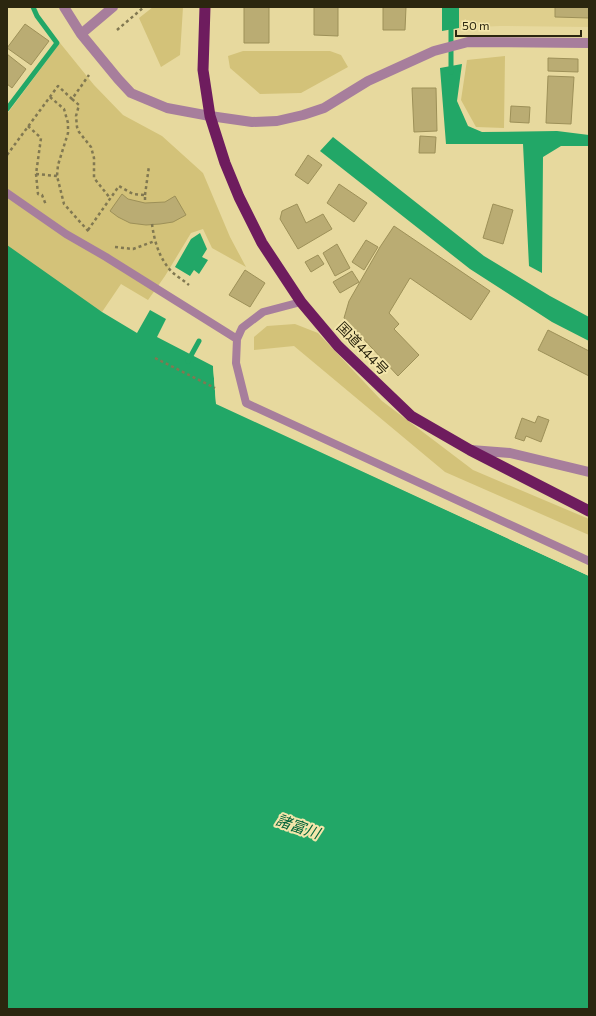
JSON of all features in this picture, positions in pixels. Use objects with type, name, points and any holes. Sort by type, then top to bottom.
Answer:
[{"type":"highway","name":"国道444号","points":[[205,7],[203,70],[210,116],[225,163],[245,210],[262,243],[301,302],[338,346],[410,416],[470,450],[589,511]]},
{"type":"street","points":[[64,7],[81,34],[118,79],[131,92],[167,108],[252,122],[277,121],[324,108],[368,81],[434,51],[468,42],[589,42]]},
{"type":"street","points":[[81,34],[113,7]]},
{"type":"street","points":[[470,450],[510,453],[589,472]]},
{"type":"lane","points":[[7,193],[66,234],[106,257],[236,339]]},
{"type":"lane","points":[[301,302],[263,312],[242,328],[236,339],[236,363],[246,403],[589,561]]},
{"type":"path","points":[[117,30],[144,7]]},
{"type":"path","points":[[72,99],[89,75]]},
{"type":"path","points":[[7,155],[58,86],[79,105],[76,120],[79,132],[91,147],[94,158],[94,178],[110,198]]},
{"type":"path","points":[[50,97],[64,109],[68,123],[68,133],[58,165],[57,176],[64,204],[92,234]]},
{"type":"path","points":[[28,126],[41,138],[36,174],[38,194],[42,195],[47,207]]},
{"type":"path","points":[[145,203],[149,166]]},
{"type":"path","points":[[36,174],[57,176]]},
{"type":"path","points":[[88,230],[119,186],[133,194],[145,195]]},
{"type":"path","points":[[152,224],[155,241],[167,267],[190,285]]},
{"type":"path","points":[[112,246],[118,248],[133,248],[155,241]]},
{"type":"path","points":[[155,358],[214,388]]},
{"type":"shaded area","points":[[153,7],[183,7],[180,55],[161,67],[139,18]]},
{"type":"shaded area","points":[[459,7],[589,7],[589,27],[500,26],[459,28]]},
{"type":"shaded area","points":[[60,43],[94,85],[123,115],[162,136],[203,173],[230,237],[246,267],[212,248],[203,229],[191,233],[165,276],[148,300],[121,284],[102,312],[7,257],[7,114]]},
{"type":"shaded area","points":[[243,51],[330,51],[341,55],[348,67],[301,93],[260,94],[230,68],[228,56]]},
{"type":"shaded area","points":[[505,56],[504,128],[476,127],[461,100],[467,60]]},
{"type":"shaded area","points":[[295,324],[318,333],[382,401],[473,470],[589,519],[589,535],[445,472],[294,346],[254,350],[254,337],[267,326]]},
{"type":"water","points":[[442,7],[459,7],[459,28],[442,31]]},
{"type":"water","points":[[462,64],[457,101],[468,126],[482,132],[557,131],[589,135],[589,146],[561,146],[543,157],[542,273],[529,266],[523,144],[446,144],[440,68]]},
{"type":"water","points":[[333,137],[484,256],[550,296],[589,317],[589,341],[552,322],[470,269],[320,151]]},
{"type":"water","points":[[200,233],[207,249],[202,257],[208,260],[199,274],[194,270],[190,276],[175,267],[191,239]]},
{"type":"water","name":"諸富川","points":[[7,245],[102,312],[137,333],[150,310],[166,319],[157,337],[213,366],[216,404],[589,576],[589,1009],[7,1009]]},
{"type":"pier","points":[[213,366],[215,367],[218,402],[589,574],[589,576],[216,403]]},
{"type":"building","points":[[244,7],[269,7],[269,43],[244,43]]},
{"type":"building","points":[[314,7],[338,7],[338,36],[314,35]]},
{"type":"building","points":[[383,7],[406,7],[405,30],[383,30]]},
{"type":"building","points":[[555,7],[589,7],[589,18],[555,17]]},
{"type":"building","points":[[25,24],[49,41],[31,65],[7,48]]},
{"type":"building","points":[[7,54],[26,69],[12,88],[7,84]]},
{"type":"building","points":[[548,58],[578,59],[578,72],[548,71]]},
{"type":"building","points":[[548,76],[574,77],[571,124],[546,123]]},
{"type":"building","points":[[412,88],[436,88],[437,131],[414,132]]},
{"type":"building","points":[[511,106],[530,107],[529,123],[510,122]]},
{"type":"building","points":[[420,136],[436,137],[435,153],[419,153]]},
{"type":"building","points":[[308,155],[322,165],[308,184],[295,175]]},
{"type":"building","points":[[339,184],[367,203],[354,222],[327,203]]},
{"type":"building","points":[[122,194],[128,199],[145,203],[165,202],[175,196],[186,215],[173,222],[160,224],[146,225],[130,223],[110,211]]},
{"type":"building","points":[[297,204],[306,223],[323,214],[332,229],[298,249],[280,219],[282,211]]},
{"type":"building","points":[[493,204],[513,210],[503,244],[483,238]]},
{"type":"building","points":[[394,226],[490,291],[471,320],[410,278],[389,313],[399,324],[394,329],[419,355],[398,376],[344,318],[349,301],[380,247]]},
{"type":"building","points":[[366,240],[378,247],[364,270],[352,262]]},
{"type":"building","points":[[337,244],[350,268],[335,276],[323,253]]},
{"type":"building","points":[[318,255],[324,264],[311,272],[305,262]]},
{"type":"building","points":[[245,270],[265,283],[250,307],[229,295]]},
{"type":"building","points":[[352,271],[359,282],[340,293],[333,282]]},
{"type":"building","points":[[548,330],[589,351],[589,376],[538,350]]},
{"type":"building","points":[[538,416],[549,420],[541,442],[526,436],[524,441],[515,438],[522,418],[535,423]]},
{"type":"waterway","points":[[7,109],[57,43],[37,16],[33,7]]},
{"type":"waterway","points":[[451,24],[451,72]]},
{"type":"waterway","points":[[188,361],[199,341]]}]
